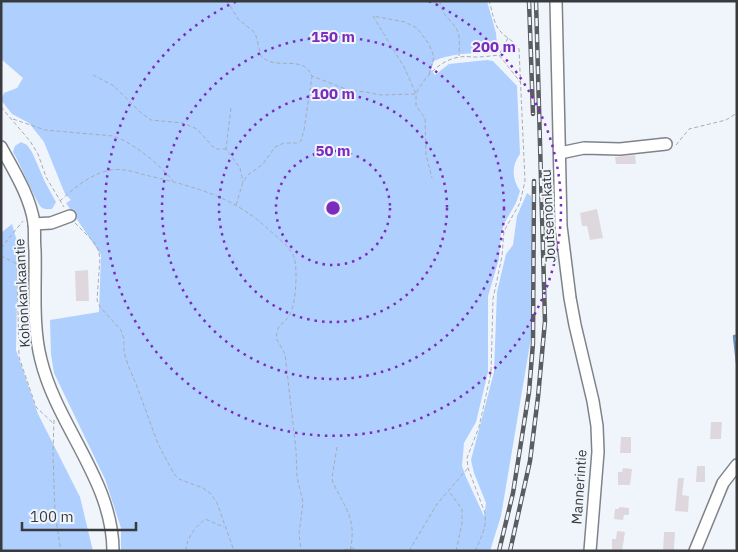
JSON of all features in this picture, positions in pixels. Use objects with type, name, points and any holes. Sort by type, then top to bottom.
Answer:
[{"type":"street","name":"Joutsenonkatu","points":[[556,1],[561,226],[570,298],[594,401],[597,426]]},
{"type":"street","points":[[560,153],[584,148],[620,148],[666,144]]},
{"type":"street","name":"Kohonkankaantie","points":[[1,147],[25,193],[29,222],[37,335],[41,360],[58,406],[108,511],[113,534],[113,551]]},
{"type":"street","points":[[29,222],[51,223],[70,216]]},
{"type":"street","name":"Mannerintie","points":[[590,551],[598,452],[597,426]]},
{"type":"street","points":[[695,551],[723,483],[737,465]]},
{"type":"path","points":[[226,1],[238,19],[253,31],[263,59],[275,63],[300,63],[310,70],[312,76],[301,141],[298,143],[284,143],[275,147],[263,164],[248,175],[243,182],[236,206]]},
{"type":"path","points":[[432,1],[440,5],[457,29],[460,56]]},
{"type":"path","points":[[475,551],[484,533],[486,513],[468,468],[467,458],[478,427],[491,373],[493,299],[502,256],[504,231],[520,203],[525,182],[520,49],[501,33],[495,24],[490,1]]},
{"type":"path","points":[[428,76],[434,57],[417,28],[404,22],[373,16],[404,67],[416,94],[416,106],[424,118],[426,155],[432,178]]},
{"type":"path","points":[[499,55],[508,38]]},
{"type":"path","points":[[416,94],[428,76],[438,66],[448,61],[460,56],[499,55]]},
{"type":"path","points":[[499,55],[521,84]]},
{"type":"path","points":[[92,75],[114,86],[140,112],[151,120],[183,123],[197,129],[215,149],[226,150]]},
{"type":"path","points":[[312,76],[348,90],[381,95],[416,94]]},
{"type":"path","points":[[1,107],[30,141],[38,154],[46,177],[60,201],[76,225],[93,241],[98,249],[100,258],[97,300],[100,307],[121,330],[128,365],[158,444],[174,474],[179,479],[203,488],[211,494],[234,551]]},
{"type":"path","points":[[231,108],[226,150],[240,168],[243,182]]},
{"type":"path","points":[[666,144],[676,146],[689,129],[726,120],[737,113]]},
{"type":"path","points":[[10,117],[45,130],[122,139],[134,146],[173,182]]},
{"type":"path","points":[[60,201],[72,190],[103,172],[113,169],[124,170],[205,192],[236,206],[250,214],[288,247],[294,256],[296,267],[294,300],[289,316],[278,326],[276,338],[285,354],[290,388],[297,477],[303,502],[299,534],[301,551]]},
{"type":"path","points":[[1,248],[29,222]]},
{"type":"path","points":[[1,256],[17,264],[19,358],[36,407],[54,424]]},
{"type":"path","points":[[54,416],[55,514],[61,551]]},
{"type":"path","points":[[338,447],[332,478],[351,518],[353,529],[350,550]]},
{"type":"path","points":[[409,551],[438,504],[468,468]]},
{"type":"path","points":[[450,493],[462,509],[462,523],[456,551]]},
{"type":"path","points":[[186,551],[186,544],[192,532],[205,519],[225,527]]},
{"type":"path","points":[[338,551],[358,551]]},
{"type":"shaded area","points":[[1,1],[487,1],[496,33],[497,45],[490,53],[462,54],[441,58],[434,61],[431,70],[435,75],[449,64],[493,61],[517,86],[520,154],[515,163],[514,177],[520,191],[501,233],[499,259],[488,296],[488,372],[476,422],[464,443],[462,466],[484,516],[486,503],[471,460],[494,372],[497,292],[506,254],[513,245],[517,216],[527,193],[531,196],[532,332],[501,516],[490,551],[121,551],[121,528],[105,479],[54,373],[51,354],[50,320],[99,312],[101,255],[66,203],[71,200],[65,194],[44,142],[29,123],[12,114],[1,100],[4,93],[17,88],[23,78],[1,59]]},
{"type":"shaded area","points":[[21,142],[27,145],[32,152],[56,202],[52,209],[43,209],[41,207],[13,152],[15,146]]},
{"type":"shaded area","points":[[12,224],[18,245],[16,350],[38,414],[80,497],[93,551],[1,551],[1,233]]},
{"type":"building","points":[[635,155],[636,164],[616,164],[615,157]]},
{"type":"building","points":[[597,209],[603,238],[590,240],[587,226],[582,226],[580,213]]},
{"type":"building","points":[[88,270],[89,301],[76,301],[75,271]]},
{"type":"building","points":[[711,422],[722,422],[721,439],[710,439]]},
{"type":"building","points":[[621,437],[631,437],[631,453],[620,453]]},
{"type":"building","points":[[697,466],[705,466],[705,482],[696,482]]},
{"type":"building","points":[[623,468],[632,469],[630,485],[618,485],[618,472],[622,472]]},
{"type":"building","points":[[678,478],[684,478],[682,495],[689,496],[688,512],[675,511]]},
{"type":"building","points":[[619,507],[629,508],[629,515],[624,515],[623,520],[614,519],[615,509],[619,509]]},
{"type":"building","points":[[617,531],[625,532],[622,551],[612,551],[612,539],[616,539]]},
{"type":"building","points":[[664,532],[675,532],[674,550],[663,551]]},
{"type":"waterway","points":[[737,336],[734,336],[737,363]]},
{"type":"railway","points":[[529,1],[533,114]]},
{"type":"railway","points":[[510,551],[530,461],[545,321],[536,1]]},
{"type":"railway","points":[[499,551],[513,493],[529,392],[533,343],[534,181]]}]
